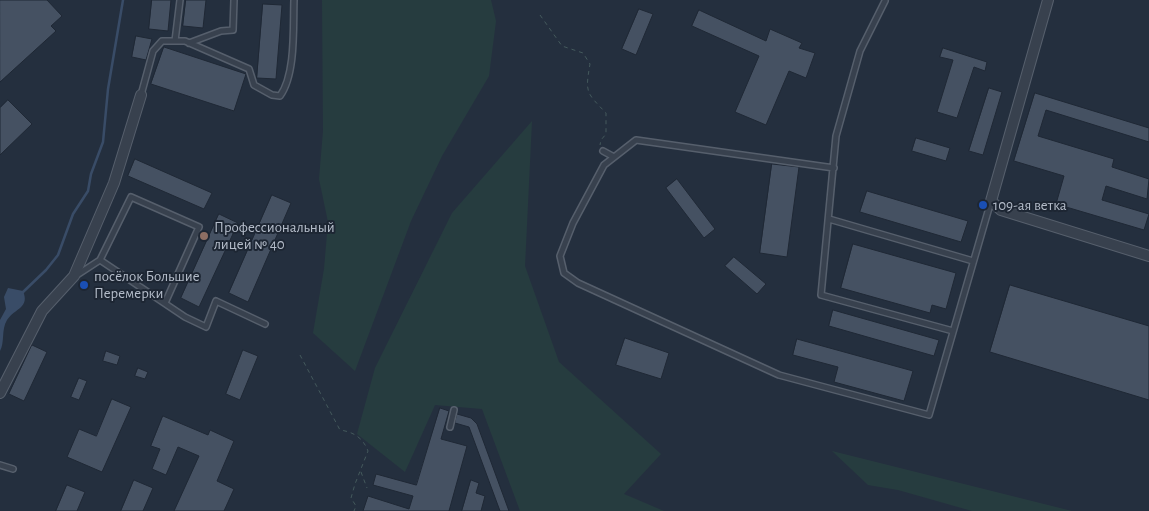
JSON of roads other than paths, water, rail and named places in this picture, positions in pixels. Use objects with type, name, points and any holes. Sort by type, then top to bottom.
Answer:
[{"type":"street","points":[[1048,0],[991,201],[1001,210],[1149,256]]},
{"type":"street","points":[[0,393],[42,311],[74,276],[114,183],[142,95]]},
{"type":"lane","points":[[175,41],[180,0]]},
{"type":"lane","points":[[189,43],[221,31],[233,30],[234,0]]},
{"type":"lane","points":[[142,95],[153,51],[162,41],[175,41],[189,43],[249,69],[254,85],[272,96],[280,96],[286,88],[289,74],[294,0]]},
{"type":"lane","points":[[885,1],[860,51],[836,136],[822,295],[953,331]]},
{"type":"lane","points":[[834,168],[636,140],[604,165],[573,223],[560,256],[564,273],[578,284],[779,376],[929,415],[991,201]]},
{"type":"lane","points":[[602,151],[614,157]]},
{"type":"lane","points":[[74,276],[100,260],[131,197],[200,227],[165,303]]},
{"type":"lane","points":[[829,219],[973,261]]},
{"type":"lane","points":[[100,260],[165,303],[206,327],[216,301],[265,324]]},
{"type":"lane","points":[[450,427],[454,410]]},
{"type":"lane","points":[[0,465],[13,469]]},
{"type":"water","points":[[8,288],[23,291],[25,301],[7,320],[0,351],[0,320],[6,309],[4,297]]},
{"type":"waterway","points":[[22,293],[46,270],[58,255],[73,214],[88,191],[91,174],[103,142],[108,89],[123,0]]},
{"type":"place","name":"109-ая ветка","points":[[983,205]]},
{"type":"place","name":"Профессиональный лицей № 40","points":[[204,236]]},
{"type":"place","name":"посёлок Большие Перемерки","points":[[84,285]]}]
